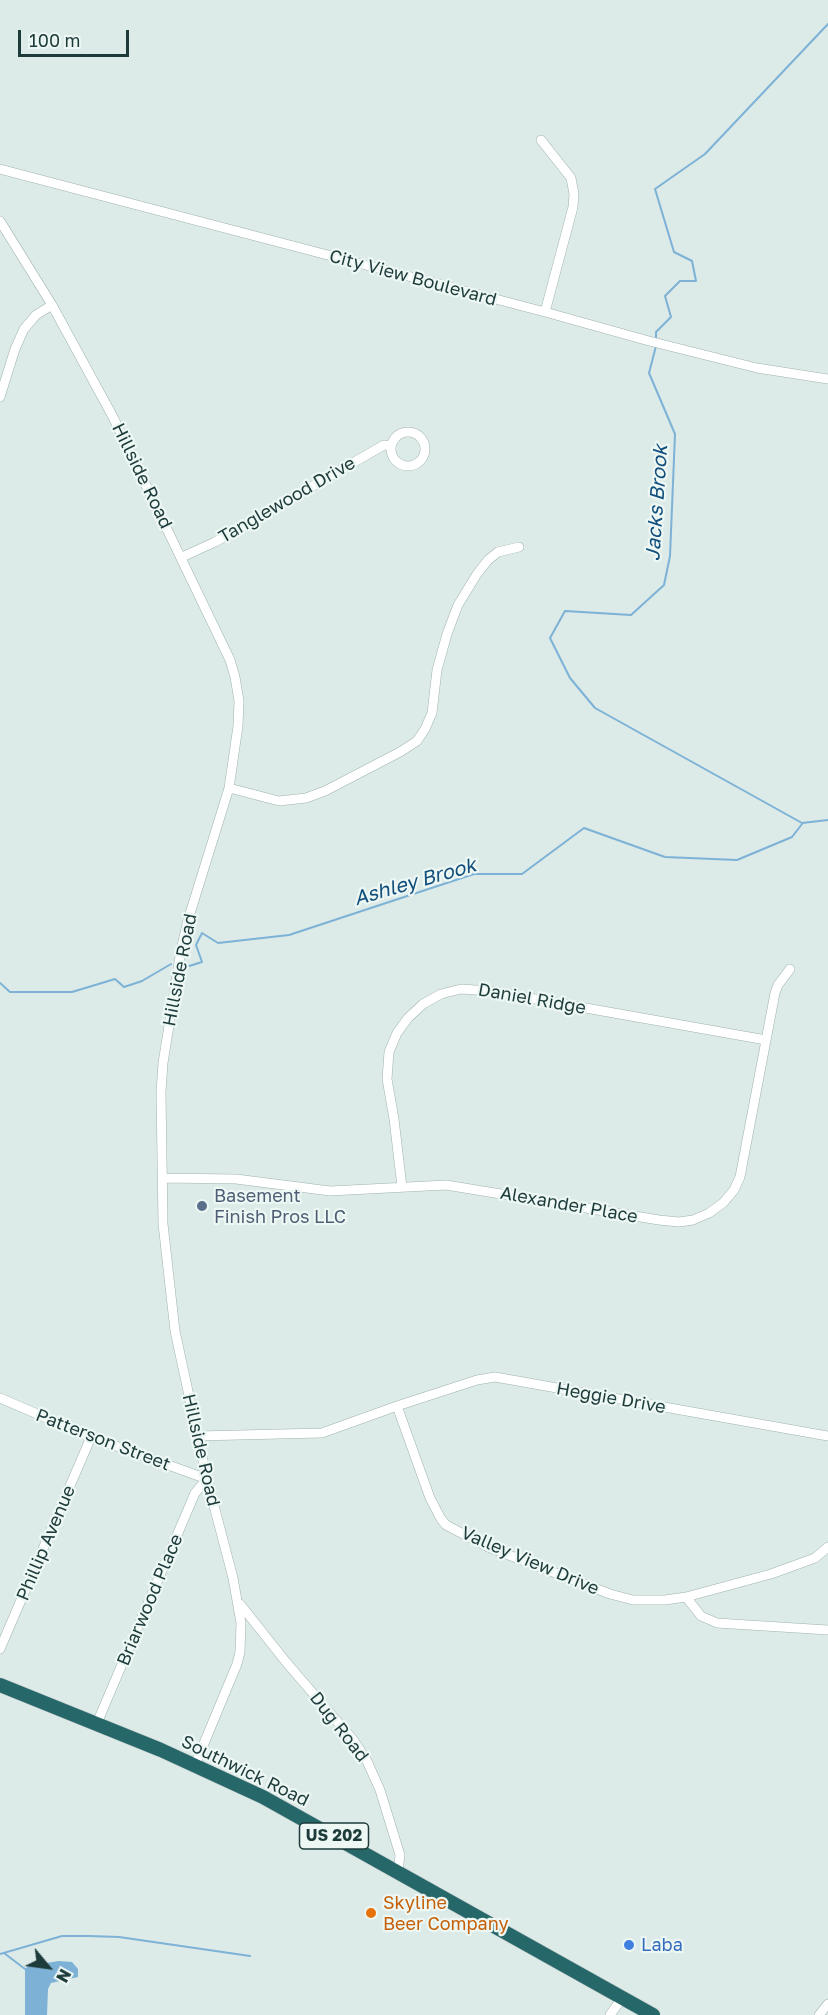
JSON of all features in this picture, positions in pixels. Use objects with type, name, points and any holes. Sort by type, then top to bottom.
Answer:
[{"type":"highway","name":"Southwick Road","points":[[0,1685],[98,1723],[263,1797],[653,2015]]},
{"type":"street","points":[[541,140],[571,178],[574,194],[573,207],[545,312]]},
{"type":"street","name":"City View Boulevard","points":[[0,169],[545,312],[649,342],[757,368],[828,379]]},
{"type":"street","name":"Hillside Road","points":[[0,221],[52,305],[113,417],[230,660],[239,701],[238,726],[229,788],[181,950],[163,1063],[161,1125],[164,1178],[163,1224],[180,1359],[238,1602],[241,1623],[240,1652],[228,1688],[195,1765]]},
{"type":"street","points":[[0,397],[15,349],[24,329],[36,315],[52,305]]},
{"type":"street","name":"Tanglewood Drive","points":[[182,557],[215,542],[384,445],[392,446]]},
{"type":"street","points":[[229,788],[279,801],[306,798],[325,791],[417,741],[432,712],[437,670],[458,605],[477,573],[488,560],[498,552],[519,548]]},
{"type":"street","name":"Alexander Place","points":[[164,1178],[236,1179],[330,1191],[436,1185],[466,1187],[672,1222],[689,1221],[706,1215],[728,1197],[740,1177],[776,989],[790,969]]},
{"type":"street","name":"Daniel Ridge","points":[[402,1187],[387,1079],[389,1052],[397,1033],[408,1018],[423,1004],[441,994],[461,989],[490,991],[766,1040]]},
{"type":"street","name":"Heggie Drive","points":[[398,1406],[477,1380],[495,1377],[828,1436]]},
{"type":"street","name":"Patterson Street","points":[[0,1398],[92,1437],[207,1479]]},
{"type":"street","points":[[198,1436],[322,1433],[398,1406]]},
{"type":"street","name":"Valley View Drive","points":[[398,1406],[430,1498],[446,1525],[488,1546],[610,1594],[633,1600],[665,1600],[686,1597],[771,1574],[815,1558],[828,1547]]},
{"type":"street","name":"Phillip Avenue","points":[[0,1649],[92,1437]]},
{"type":"street","name":"Briarwood Place","points":[[98,1723],[195,1493],[207,1479]]},
{"type":"street","points":[[686,1597],[701,1616],[717,1623],[828,1630]]},
{"type":"street","name":"Dug Road","points":[[238,1602],[354,1741],[367,1761],[380,1790],[400,1855],[398,1871]]},
{"type":"street","points":[[610,2015],[623,1997]]},
{"type":"street","points":[[819,2015],[828,2004]]},
{"type":"water","points":[[59,1961],[72,1962],[78,1969],[78,1977],[51,1983],[48,1989],[47,2015],[25,2015],[25,1969],[28,1966]]},
{"type":"waterway","name":"Jacks Brook","points":[[656,340],[656,332],[671,317],[665,296],[680,281],[696,281],[692,261],[674,252],[655,189],[705,154],[828,24]]},
{"type":"waterway","name":"Jacks Brook","points":[[656,346],[649,373],[675,434],[670,556],[664,585],[631,615],[565,611],[550,638],[570,678],[595,708],[802,823],[828,820]]},
{"type":"waterway","name":"Ashley Brook","points":[[186,967],[202,962],[196,945],[202,933],[218,943],[289,935],[474,874],[522,874],[584,828],[665,857],[737,860],[792,837],[802,824]]},
{"type":"waterway","name":"Ashley Brook","points":[[0,983],[10,992],[72,992],[115,979],[124,987],[142,981],[171,964]]},
{"type":"waterway","points":[[0,1954],[62,1936],[89,1936],[119,1937],[250,1956]]},
{"type":"waterway","points":[[4,1953],[25,1969]]},
{"type":"place","name":"Basement Finish Pros LLC","points":[[202,1206]]},
{"type":"place","name":"Skyline Beer Company","points":[[371,1913]]},
{"type":"place","name":"Laba","points":[[629,1945]]}]
